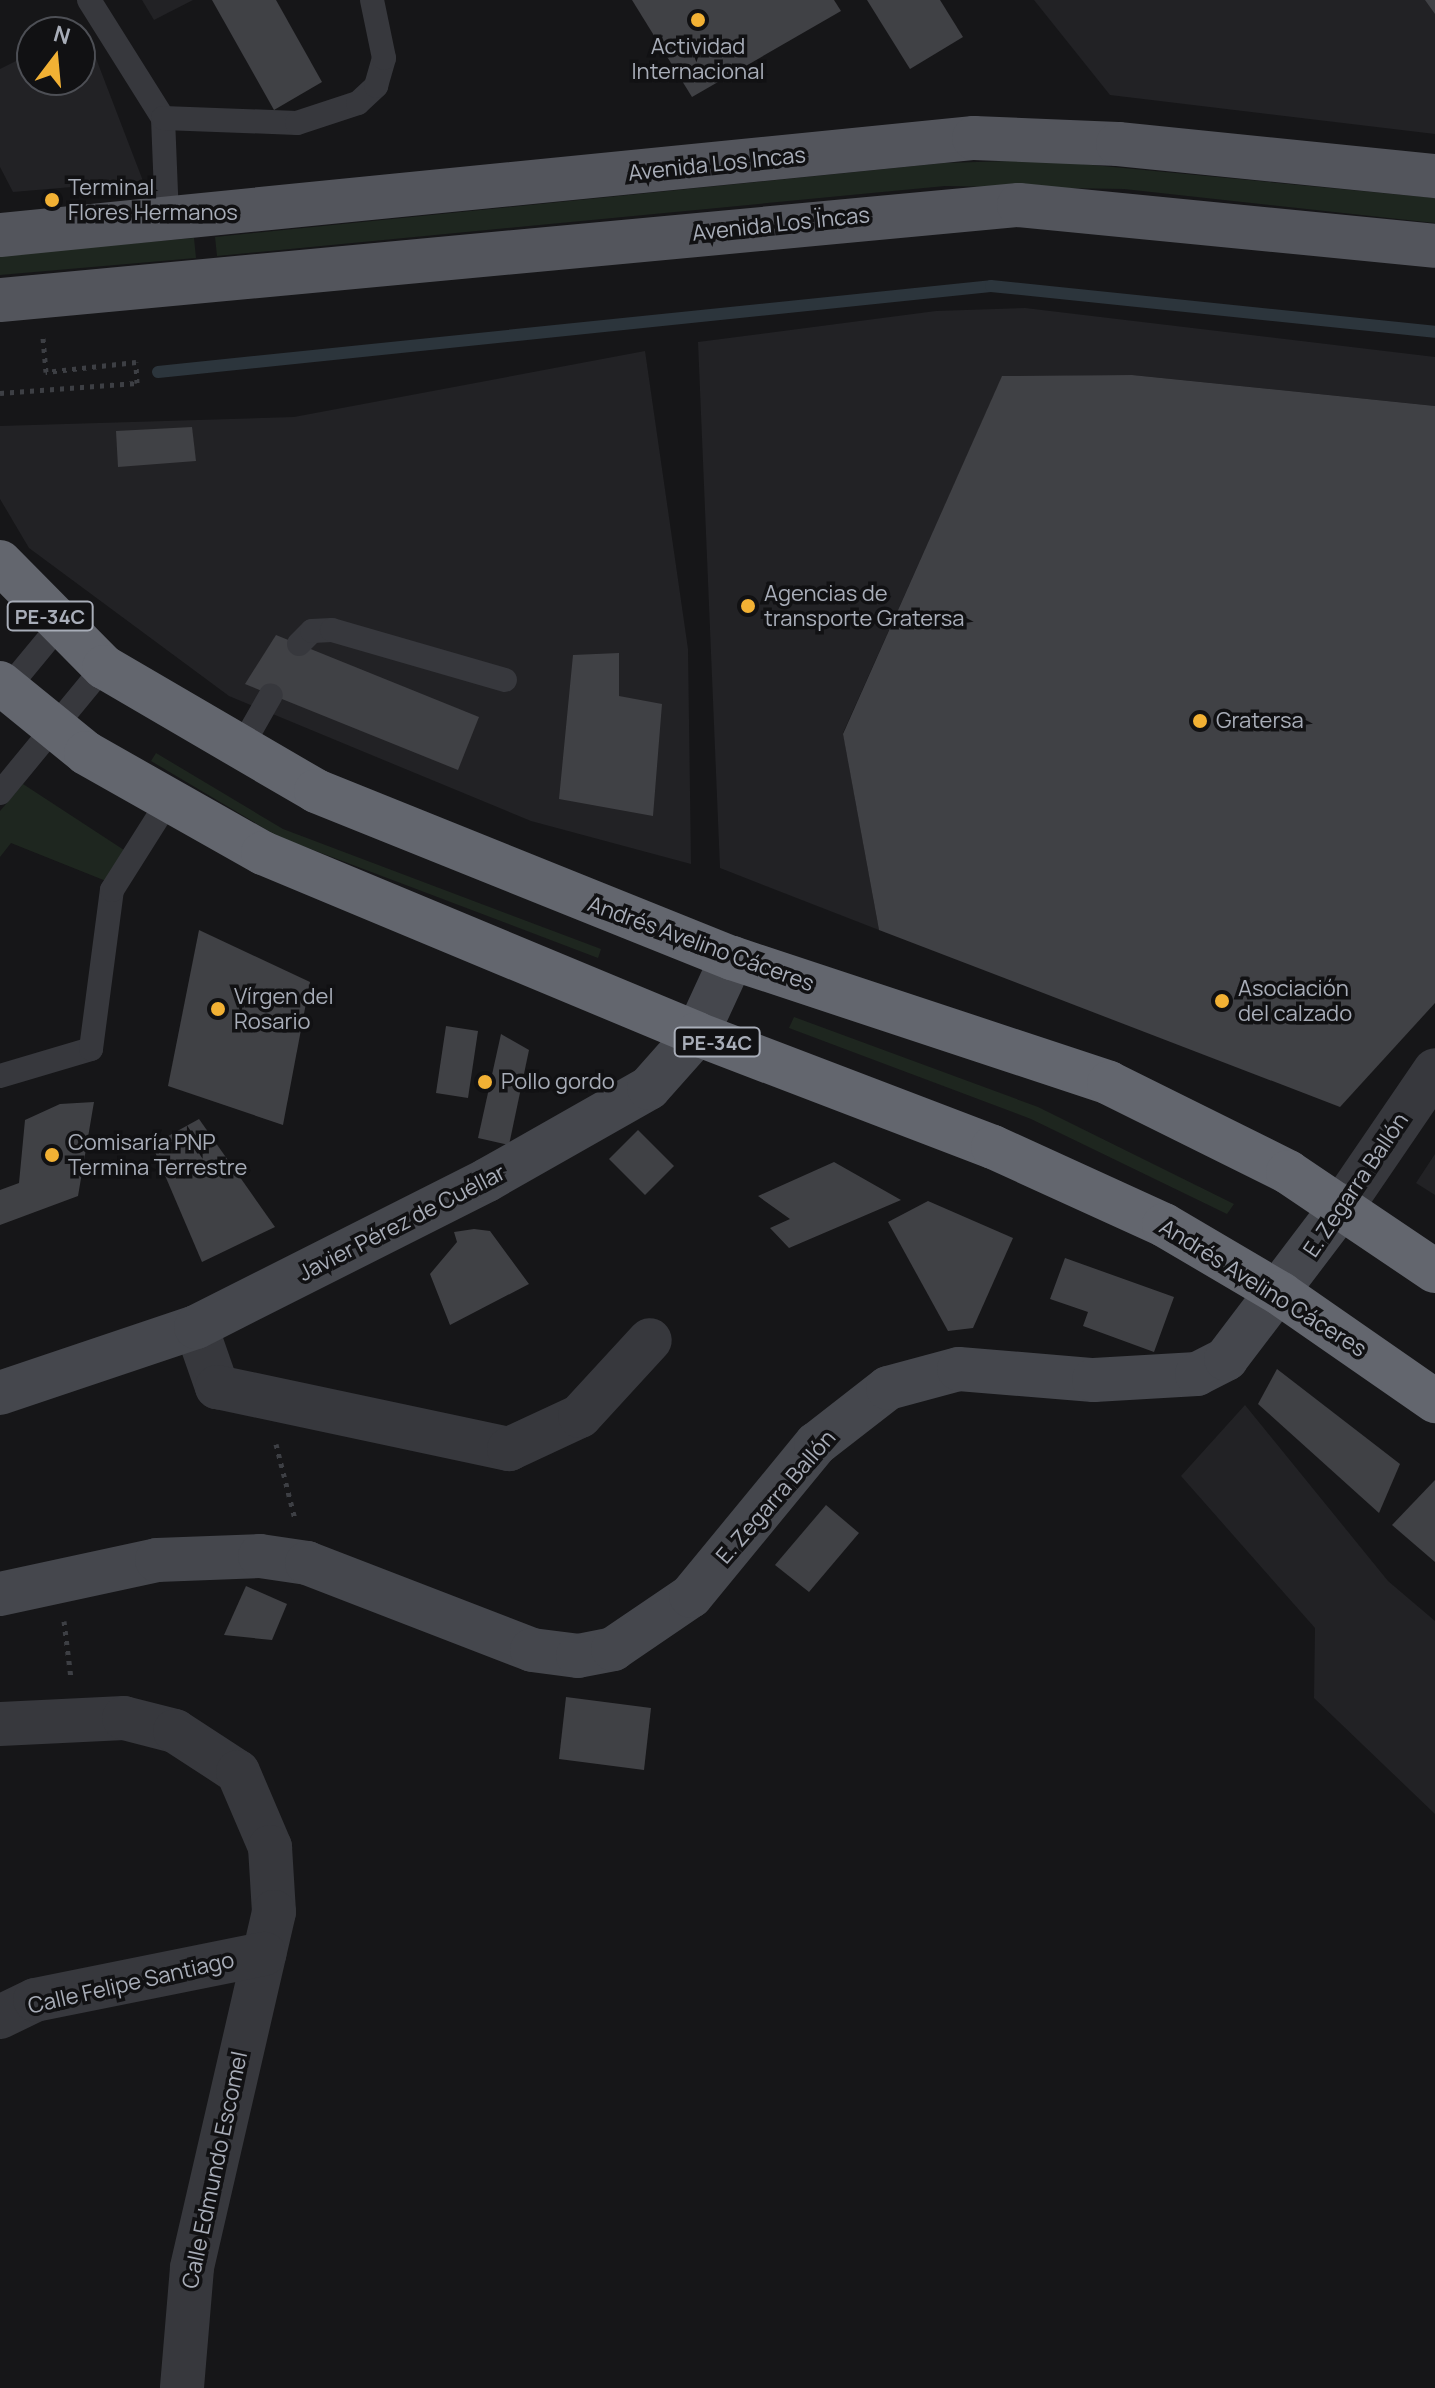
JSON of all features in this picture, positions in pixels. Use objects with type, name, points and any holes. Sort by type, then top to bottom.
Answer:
[{"type":"highway","name":"Andrés Avelino Cáceres","points":[[0,562],[59,626],[104,667],[239,751],[391,824],[732,958],[1109,1083],[1343,1205],[1435,1271]]},
{"type":"highway","name":"Andrés Avelino Cáceres","points":[[2,690],[52,730],[167,803],[263,853],[697,1034],[993,1147],[1164,1225],[1281,1294],[1435,1401]]},
{"type":"main road","name":"Avenida Los Incas","points":[[0,235],[974,138],[1118,144],[1435,176]]},
{"type":"main road","name":"Avenida Los Ïncas","points":[[0,300],[1019,205],[1435,246]]},
{"type":"street","name":"Javier Pérez de Cuéllar","points":[[0,1393],[196,1327],[487,1180],[649,1088],[697,1034],[732,958]]},
{"type":"street","name":"E. Zegarra Ballón","points":[[0,1594],[58,1580],[208,1555],[307,1563],[532,1650],[578,1656],[613,1649],[691,1596],[816,1444],[888,1388],[959,1369],[1094,1380],[1197,1374],[1226,1359],[1281,1294],[1435,1070]]},
{"type":"street","points":[[196,1327],[217,1387],[509,1449],[580,1416],[650,1340]]},
{"type":"street","name":"Calle Edmundo Escomel","points":[[0,1724],[76,1716],[175,1731],[238,1772],[270,1847],[274,1912],[192,2268],[182,2388]]},
{"type":"street","name":"Calle Felipe Santiago","points":[[0,2017],[35,2000],[264,1954]]},
{"type":"lane","points":[[89,0],[163,118],[167,219]]},
{"type":"lane","points":[[163,118],[297,123],[358,103],[376,86],[384,58],[372,0]]},
{"type":"lane","points":[[2,690],[59,626]]},
{"type":"lane","points":[[299,644],[312,631],[332,630],[505,680]]},
{"type":"lane","points":[[0,793],[104,667]]},
{"type":"lane","points":[[239,751],[271,695]]},
{"type":"lane","points":[[0,1076],[91,1049],[112,890],[167,803]]},
{"type":"path","points":[[0,393],[137,383],[136,362],[46,372],[43,336],[59,334]]},
{"type":"path","points":[[264,1397],[307,1563]]},
{"type":"path","points":[[58,1580],[76,1716]]},
{"type":"shaded area","points":[[142,0],[193,0],[154,20]]},
{"type":"shaded area","points":[[1034,0],[1435,0],[1435,134],[1110,95]]},
{"type":"shaded area","points":[[96,58],[143,181],[13,192],[0,167],[0,69],[16,61],[16,96],[96,96]]},
{"type":"shaded area","points":[[1040,160],[1435,198],[1435,223],[1124,189],[945,186],[217,256],[215,237],[944,163]]},
{"type":"shaded area","points":[[194,238],[196,258],[0,275],[0,255]]},
{"type":"shaded area","points":[[1025,308],[1435,357],[1435,406],[1132,375],[1002,377],[843,733],[879,930],[720,868],[698,342],[936,311]]},
{"type":"shaded area","points":[[645,351],[688,649],[691,864],[531,821],[229,696],[29,548],[0,499],[0,426],[294,417]]},
{"type":"shaded area","points":[[156,753],[283,829],[601,949],[598,958],[279,837],[151,761]]},
{"type":"shaded area","points":[[23,784],[127,852],[106,881],[11,843],[0,857],[0,811]]},
{"type":"shaded area","points":[[794,1017],[1038,1107],[1234,1204],[1227,1214],[1031,1119],[789,1028]]},
{"type":"shaded area","points":[[1435,1154],[1435,1195],[1416,1183]]},
{"type":"shaded area","points":[[1245,1405],[1388,1581],[1435,1621],[1435,1814],[1314,1698],[1315,1628],[1181,1476]]},
{"type":"building","points":[[212,0],[276,0],[322,82],[274,110]]},
{"type":"building","points":[[632,0],[834,0],[841,11],[692,97]]},
{"type":"building","points":[[867,0],[940,0],[963,37],[910,69]]},
{"type":"building","points":[[1425,0],[1435,0],[1435,14]]},
{"type":"building","points":[[1132,375],[1435,406],[1435,1003],[1340,1107],[879,930],[843,734],[1002,376]]},
{"type":"building","points":[[192,427],[196,461],[118,467],[116,431]]},
{"type":"building","points":[[276,635],[479,717],[458,770],[245,684]]},
{"type":"building","points":[[619,653],[619,696],[662,704],[653,816],[559,799],[573,655]]},
{"type":"building","points":[[199,930],[310,982],[283,1125],[168,1086]]},
{"type":"building","points":[[446,1026],[478,1031],[468,1098],[436,1093]]},
{"type":"building","points":[[501,1034],[529,1050],[509,1145],[478,1138]]},
{"type":"building","name":"Comisaría PNP Termina Terrestre","points":[[94,1102],[78,1196],[0,1225],[0,1190],[19,1183],[25,1120],[60,1104]]},
{"type":"building","points":[[199,1119],[275,1227],[202,1262],[152,1145]]},
{"type":"building","points":[[638,1130],[674,1166],[645,1195],[609,1159]]},
{"type":"building","points":[[834,1162],[901,1200],[789,1248],[770,1228],[790,1219],[758,1196]]},
{"type":"building","points":[[928,1201],[1013,1238],[973,1328],[948,1331],[888,1222]]},
{"type":"building","points":[[474,1229],[490,1231],[529,1284],[450,1325],[430,1274],[457,1242],[454,1232]]},
{"type":"building","points":[[1065,1258],[1174,1297],[1154,1352],[1083,1326],[1088,1312],[1050,1299]]},
{"type":"building","points":[[1277,1369],[1400,1464],[1379,1513],[1258,1404]]},
{"type":"building","points":[[1435,1480],[1435,1562],[1392,1525]]},
{"type":"building","points":[[826,1505],[859,1533],[809,1592],[775,1565]]},
{"type":"building","points":[[246,1586],[287,1604],[272,1640],[224,1635]]},
{"type":"building","points":[[566,1697],[651,1708],[644,1770],[559,1759]]},
{"type":"waterway","points":[[158,372],[991,286],[1435,332]]},
{"type":"place","name":"Actividad Internacional","points":[[698,20]]},
{"type":"place","name":"Terminal Flores Hermanos","points":[[52,200]]},
{"type":"place","name":"Agencias de transporte Gratersa","points":[[748,606]]},
{"type":"place","name":"Gratersa","points":[[1200,721]]},
{"type":"place","name":"Asociación del calzado","points":[[1222,1001]]},
{"type":"place","name":"Vírgen del Rosario","points":[[218,1009]]},
{"type":"place","name":"Pollo gordo","points":[[485,1082]]},
{"type":"place","name":"Comisaría PNP Termina Terrestre","points":[[52,1155]]}]
